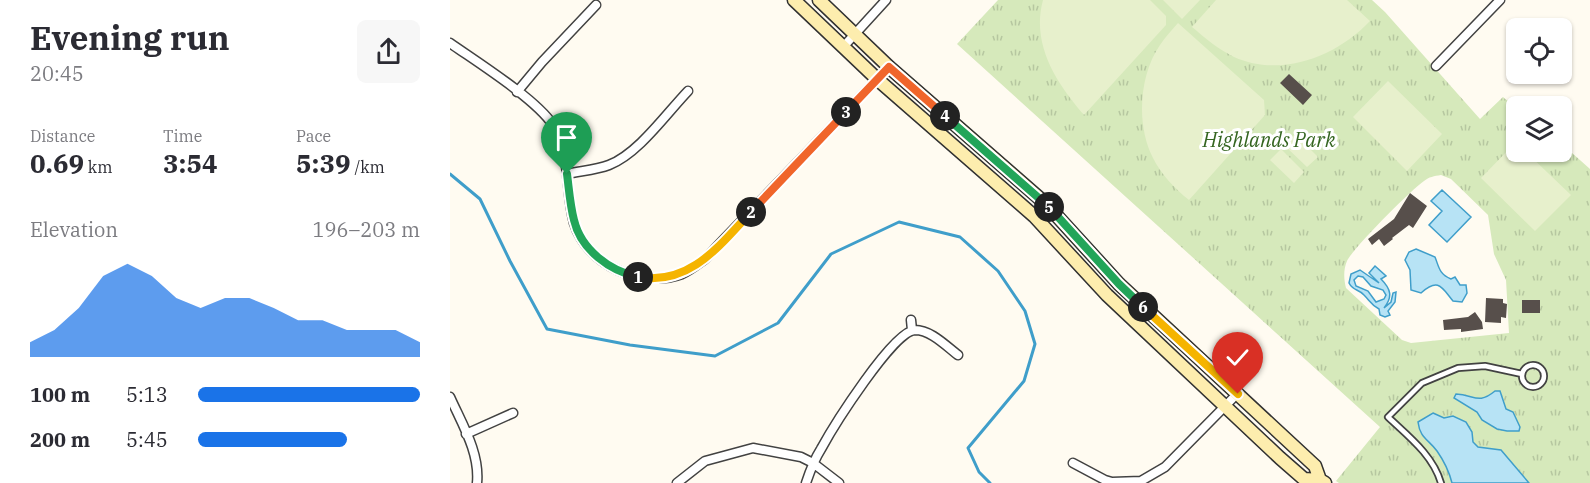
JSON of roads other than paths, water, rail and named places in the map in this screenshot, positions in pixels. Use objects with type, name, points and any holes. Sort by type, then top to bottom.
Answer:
[{"type":"main road","points":[[794,0],[878,79],[1034,216],[1107,295],[1304,479],[1320,482],[1315,466],[1119,284],[1046,204],[889,67],[819,0]]},
{"type":"street","points":[[844,46],[886,0]]},
{"type":"street","points":[[1436,66],[1500,0]]},
{"type":"street","points":[[518,92],[542,62],[596,5]]},
{"type":"street","points":[[450,43],[518,92],[542,112],[552,124],[559,137],[574,222],[584,242],[599,258],[627,274],[642,278],[682,274],[700,263],[889,67]]},
{"type":"street","points":[[567,174],[609,165],[624,157],[688,91]]},
{"type":"street","points":[[911,320],[912,330]]},
{"type":"street","points":[[806,483],[813,463],[845,409],[893,344],[904,334],[912,330],[927,332],[958,355]]},
{"type":"street","points":[[1073,463],[1112,482],[1141,481],[1165,467],[1238,394]]},
{"type":"street","points":[[450,397],[478,470],[477,483]]},
{"type":"street","points":[[466,434],[513,413]]},
{"type":"street","points":[[677,483],[705,461],[753,448],[801,457],[813,463],[839,483]]},
{"type":"lane","points":[[1536,365],[1544,372],[1544,379],[1539,386],[1528,387],[1523,381],[1522,374],[1529,366],[1536,365]]},
{"type":"lane","points":[[1441,483],[1434,465],[1388,417],[1422,383],[1458,368],[1485,366],[1522,374]]},
{"type":"water","points":[[1442,190],[1471,217],[1447,242],[1429,225],[1442,211],[1431,201]]},
{"type":"water","points":[[1416,249],[1435,257],[1444,275],[1451,279],[1455,277],[1460,285],[1466,285],[1467,293],[1462,302],[1453,301],[1440,286],[1436,285],[1421,293],[1411,290],[1410,270],[1405,260],[1409,252]]},
{"type":"water","points":[[1375,266],[1386,276],[1381,279],[1389,290],[1390,297],[1384,308],[1391,302],[1393,293],[1396,292],[1395,302],[1388,311],[1390,315],[1385,317],[1380,315],[1379,309],[1349,283],[1351,274],[1360,270],[1379,283],[1369,273]],"holes":[[[1358,276],[1363,277],[1371,286],[1383,290],[1386,295],[1384,299],[1376,302],[1368,291],[1356,286],[1354,280]]]},
{"type":"water","points":[[1495,391],[1500,391],[1506,409],[1513,412],[1520,427],[1519,431],[1497,429],[1482,420],[1477,412],[1454,398],[1456,394],[1484,398]]},
{"type":"water","points":[[1433,413],[1444,418],[1453,416],[1466,422],[1472,432],[1473,442],[1478,447],[1501,450],[1529,483],[1452,483],[1442,459],[1419,427],[1418,422]]},
{"type":"waterway","points":[[450,174],[480,199],[547,329],[630,345],[715,356],[778,323],[831,254],[899,222],[960,237],[998,271],[1025,311],[1035,344],[1024,381],[968,448],[979,472],[990,483]]},
{"type":"park label","name":"Highlands Park","points":[[1269,140]]}]
